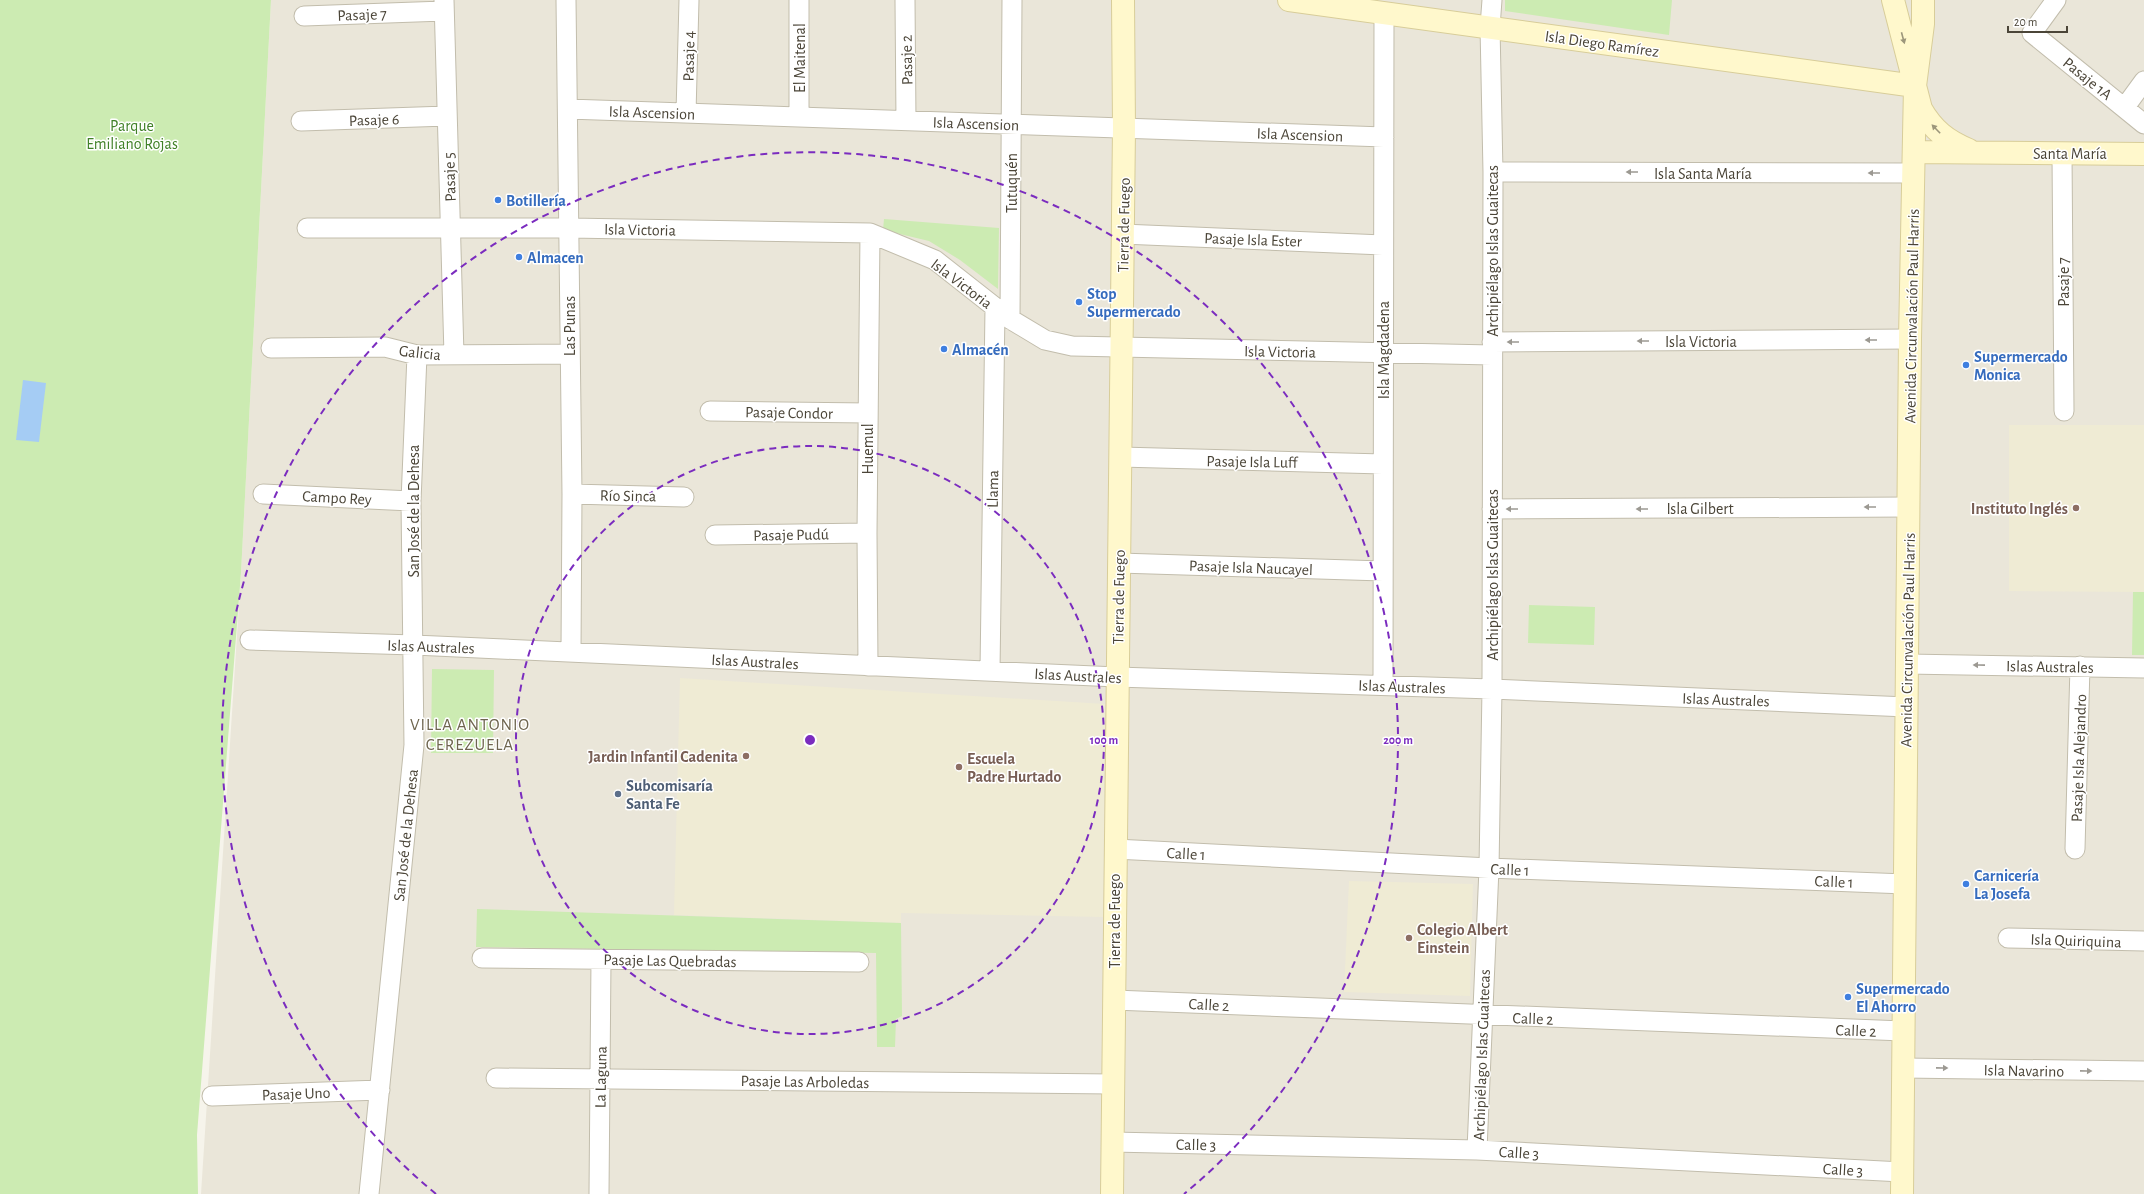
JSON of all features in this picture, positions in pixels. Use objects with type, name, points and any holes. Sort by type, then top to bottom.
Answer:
[{"type":"street","name":"Las Punas","points":[[566,0],[569,354],[572,494],[571,652]]},
{"type":"street","name":"Pasaje 4","points":[[686,113],[689,0]]},
{"type":"street","name":"El Maitenal","points":[[799,0],[799,117]]},
{"type":"street","name":"Pasaje 2","points":[[905,0],[906,121]]},
{"type":"street","name":"Tutuquén","points":[[1003,313],[1011,124],[1012,0]]},
{"type":"street","name":"Tierra de Fuego","points":[[1112,1194],[1122,347],[1124,128],[1123,0]]},
{"type":"street","name":"Isla Diego Ramírez","points":[[1289,0],[1915,86]]},
{"type":"street","name":"Archipiélago Islas Guaitecas","points":[[1477,1150],[1489,868],[1492,689],[1493,172],[1490,27],[1492,0]]},
{"type":"street","name":"Avenida Circunvalación Paul Harris","points":[[1893,0],[1915,86]]},
{"type":"street","name":"Avenida Circunvalación Paul Harris","points":[[1902,1194],[1910,339],[1915,86],[1923,24],[1923,0]]},
{"type":"street","name":"Pasaje 1A","points":[[2056,0],[2032,33],[2144,124]]},
{"type":"street","name":"Pasaje 7","points":[[304,16],[444,6]]},
{"type":"street","name":"Pasaje 5","points":[[444,6],[454,355]]},
{"type":"street","name":"Isla Magdadena","points":[[1383,686],[1384,14]]},
{"type":"street","points":[[2124,107],[2144,81]]},
{"type":"street","name":"Santa María","points":[[1915,86],[1919,103],[1927,120],[1945,138],[1969,150],[1996,152]]},
{"type":"street","name":"Isla Ascension","points":[[568,109],[1384,137]]},
{"type":"street","name":"Pasaje 6","points":[[300,121],[447,116]]},
{"type":"street","name":"Santa María","points":[[1914,152],[2144,154]]},
{"type":"street","name":"Pasaje 7","points":[[2062,154],[2064,411]]},
{"type":"street","name":"Isla Santa María","points":[[1493,172],[1913,173]]},
{"type":"street","name":"Isla Victoria","points":[[307,228],[569,228],[870,233],[935,260],[1003,313],[1045,340],[1072,346],[1383,353],[1910,339]]},
{"type":"street","name":"Huemul","points":[[868,666],[867,533],[870,233]]},
{"type":"street","name":"Pasaje Isla Ester","points":[[1122,234],[1383,245]]},
{"type":"street","name":"Llama","points":[[990,671],[1003,313]]},
{"type":"street","name":"Galicia","points":[[271,348],[385,348],[417,355],[569,354]]},
{"type":"street","name":"San José de la Dehesa","points":[[369,1194],[414,745],[414,645],[411,501],[417,355]]},
{"type":"street","name":"Pasaje Condor","points":[[710,411],[868,413]]},
{"type":"street","name":"Pasaje Isla Luff","points":[[1120,457],[1383,464]]},
{"type":"street","name":"Campo Rey","points":[[263,494],[411,501]]},
{"type":"street","name":"Río Sinca","points":[[572,494],[684,497]]},
{"type":"street","name":"Isla Gilbert","points":[[1492,510],[1909,507]]},
{"type":"street","name":"Pasaje Pudú","points":[[715,535],[867,533]]},
{"type":"street","name":"Pasaje Isla Naucayel","points":[[1119,563],[1383,571]]},
{"type":"street","name":"Islas Australes","points":[[250,640],[414,645],[1117,677],[1492,689],[1907,707]]},
{"type":"street","name":"Islas Australes","points":[[1907,664],[2144,668]]},
{"type":"street","name":"Pasaje Isla Alejandro","points":[[2075,849],[2080,666]]},
{"type":"street","name":"Calle 1","points":[[1115,849],[1489,868],[1905,884]]},
{"type":"street","name":"Isla Quiriquina","points":[[2008,938],[2144,941]]},
{"type":"street","name":"Pasaje Las Quebradas","points":[[482,958],[859,962]]},
{"type":"street","name":"La Laguna","points":[[598,1194],[601,959]]},
{"type":"street","name":"Calle 2","points":[[1114,1000],[1903,1032]]},
{"type":"street","name":"Isla Navarino","points":[[1903,1068],[2144,1071]]},
{"type":"street","name":"Pasaje Las Arboledas","points":[[496,1078],[1113,1084]]},
{"type":"street","name":"Pasaje Uno","points":[[212,1096],[380,1090]]},
{"type":"street","name":"Calle 3","points":[[1112,1142],[1477,1150],[1902,1172]]},
{"type":"shaded area","points":[[271,0],[2144,0],[2144,1194],[201,1194],[241,573]]},
{"type":"shaded area","name":"Instituto Inglés","points":[[2009,425],[2144,425],[2144,592],[2009,591]]},
{"type":"shaded area","name":"Escuela Padre Hurtado","points":[[680,678],[1105,704],[1103,917],[901,913],[901,923],[674,915]]},
{"type":"shaded area","name":"Colegio Albert Einstein","points":[[1349,881],[1473,884],[1470,996],[1344,992]]},
{"type":"green space","name":"Parque Emiliano Rojas","points":[[0,0],[271,0],[241,573],[197,1135],[198,1194],[0,1194]]},
{"type":"green space","points":[[1505,0],[1672,0],[1669,35],[1505,11]]},
{"type":"green space","points":[[884,219],[999,228],[998,289],[960,260],[929,241],[883,230]]},
{"type":"green space","points":[[2133,592],[2144,592],[2144,655],[2132,655]]},
{"type":"green space","points":[[1529,605],[1595,607],[1594,645],[1528,643]]},
{"type":"green space","points":[[432,669],[494,670],[493,753],[431,753]]},
{"type":"green space","points":[[477,909],[901,923],[902,1016],[896,1019],[895,1047],[877,1047],[876,953],[476,947]]},
{"type":"water","points":[[23,380],[46,383],[39,442],[16,440]]},
{"type":"place","name":"Botillería","points":[[498,200]]},
{"type":"place","name":"Almacen","points":[[519,257]]},
{"type":"place","name":"Stop Supermercado","points":[[1079,302]]},
{"type":"place","name":"Almacén","points":[[944,349]]},
{"type":"place","name":"Supermercado Monica","points":[[1966,365]]},
{"type":"place","name":"Instituto Inglés","points":[[2076,508]]},
{"type":"place","name":"Jardin Infantil Cadenita","points":[[746,756]]},
{"type":"place","name":"Escuela Padre Hurtado","points":[[959,767]]},
{"type":"place","name":"Subcomisaría Santa Fe","points":[[618,794]]},
{"type":"place","name":"Carnicería La Josefa","points":[[1966,884]]},
{"type":"place","name":"Colegio Albert Einstein","points":[[1409,938]]},
{"type":"place","name":"Supermercado El Ahorro","points":[[1848,997]]},
{"type":"district","name":"VILLA ANTONIO CEREZUELA","points":[[470,734]]}]
